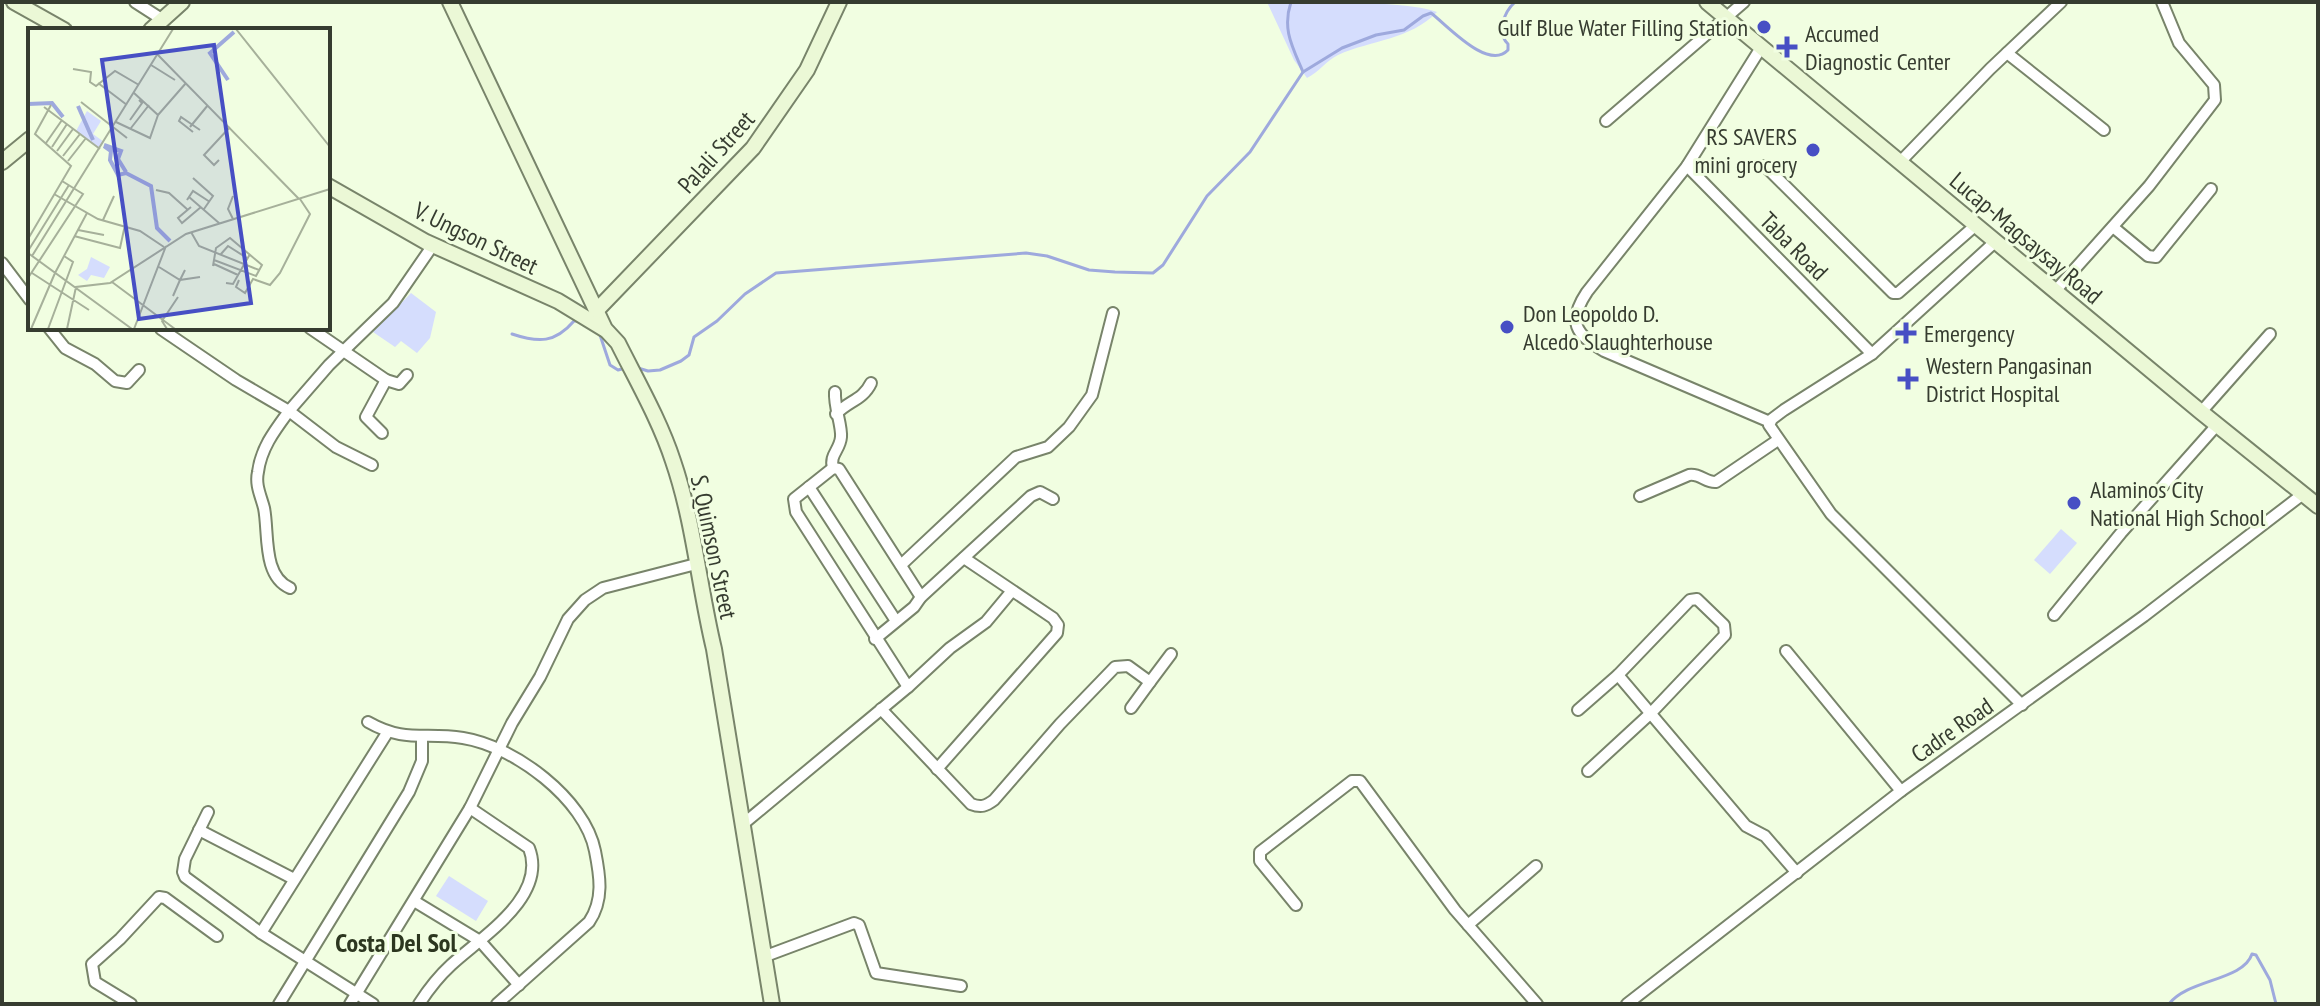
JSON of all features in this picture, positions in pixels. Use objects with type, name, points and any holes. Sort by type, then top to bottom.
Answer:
[{"type":"street","points":[[14,2],[60,28]]},
{"type":"street","points":[[135,2],[157,25],[182,2]]},
{"type":"street","name":"S. Quimson Street","points":[[450,2],[605,329],[618,343],[672,457],[690,521],[714,649],[772,1004]]},
{"type":"street","name":"Palali Street","points":[[597,310],[753,148],[807,70],[839,2]]},
{"type":"street","name":"Lucap-Magsaysay Road","points":[[1707,2],[2318,506]]},
{"type":"street","points":[[1606,121],[1744,2]]},
{"type":"street","points":[[1900,162],[2061,2]]},
{"type":"street","points":[[2056,290],[2149,186],[2215,100],[2216,90],[2212,82],[2179,43],[2162,2]]},
{"type":"street","points":[[1762,46],[1687,166],[1587,292],[1575,322],[1578,332],[1604,351],[1770,422]]},
{"type":"street","points":[[2007,53],[2104,130]]},
{"type":"street","points":[[2,162],[28,141]]},
{"type":"street","name":"Taba Road","points":[[1687,166],[1872,354]]},
{"type":"street","points":[[1765,166],[1893,293],[1898,293],[1976,225]]},
{"type":"street","name":"V. Ungson Street","points":[[330,187],[433,245],[558,301],[605,329]]},
{"type":"street","points":[[2113,227],[2148,256],[2156,257],[2211,189]]},
{"type":"street","points":[[1996,241],[1872,354],[1784,410],[1770,422],[1770,429],[1831,514],[2022,705]]},
{"type":"street","points":[[290,588],[280,582],[271,562],[265,510],[257,476],[266,445],[317,378],[393,303],[433,245]]},
{"type":"street","points":[[2,263],[28,297]]},
{"type":"street","points":[[901,565],[1016,457],[1048,447],[1069,427],[1092,395],[1113,313]]},
{"type":"street","points":[[51,330],[65,348],[95,364],[120,383],[130,381],[139,370]]},
{"type":"street","points":[[162,330],[236,380],[289,411],[336,447],[372,465]]},
{"type":"street","points":[[313,330],[386,380],[399,384],[407,375]]},
{"type":"street","points":[[2201,412],[2270,334]]},
{"type":"street","points":[[382,433],[366,417],[386,380]]},
{"type":"street","points":[[836,414],[842,407],[862,397],[871,383]]},
{"type":"street","points":[[833,468],[832,458],[841,436],[835,392]]},
{"type":"street","points":[[2054,615],[2217,425]]},
{"type":"street","points":[[1640,496],[1689,475],[1697,474],[1716,482],[1778,440]]},
{"type":"street","points":[[833,468],[841,472],[921,597]]},
{"type":"street","points":[[833,468],[794,499],[796,512],[908,687]]},
{"type":"street","points":[[809,487],[896,621]]},
{"type":"street","points":[[875,639],[914,607],[921,597],[1031,496],[1040,492],[1053,499]]},
{"type":"street","name":"Cadre Road","points":[[1627,1004],[1901,791],[2022,705],[2303,494]]},
{"type":"street","points":[[937,769],[1057,633],[1058,625],[1053,618],[964,558]]},
{"type":"street","points":[[350,1004],[470,808],[568,619],[585,600],[603,588],[696,564]]},
{"type":"street","points":[[742,825],[908,687],[950,648],[986,622],[1011,592]]},
{"type":"street","points":[[1578,710],[1618,675],[1692,599],[1697,599],[1724,625],[1725,635],[1651,713],[1588,771]]},
{"type":"street","points":[[1786,651],[1901,791]]},
{"type":"street","points":[[1131,708],[1171,654]]},
{"type":"street","points":[[881,709],[971,804],[979,807],[994,800],[1115,667],[1128,666],[1150,682]]},
{"type":"street","points":[[1618,675],[1746,826],[1765,836],[1797,873]]},
{"type":"street","points":[[368,722],[387,733],[422,738],[464,738],[500,749],[529,767],[579,814],[592,835],[600,878],[599,903],[589,922],[497,1004]]},
{"type":"street","points":[[261,933],[387,733]]},
{"type":"street","points":[[279,1004],[409,792],[422,761],[422,738]]},
{"type":"street","points":[[1296,905],[1260,861],[1260,852],[1356,781],[1364,785],[1468,925],[1537,1004]]},
{"type":"street","points":[[419,1004],[449,967],[515,907],[526,892],[533,867],[529,848],[470,808]]},
{"type":"street","points":[[208,812],[185,859],[183,872],[192,884],[261,933],[373,1004]]},
{"type":"street","points":[[199,830],[294,879]]},
{"type":"street","points":[[1468,925],[1536,866]]},
{"type":"street","points":[[131,1004],[95,982],[92,964],[159,897],[165,898],[217,936]]},
{"type":"street","points":[[414,901],[480,941],[519,985]]},
{"type":"street","points":[[763,957],[854,923],[859,925],[876,973],[961,986]]},
{"type":"shaded area","points":[[1267,2],[1403,5],[1437,12],[1403,34],[1338,55],[1307,78],[1294,60]]},
{"type":"shaded area","points":[[411,293],[436,312],[430,338],[417,353],[401,341],[395,347],[373,332]]},
{"type":"shaded area","points":[[2061,529],[2077,543],[2050,574],[2034,560]]},
{"type":"shaded area","points":[[449,876],[488,901],[476,921],[436,896]]},
{"type":"waterway","points":[[638,368],[660,370],[681,361],[689,355],[694,337],[717,321],[745,294],[776,273],[1026,253],[1047,256],[1089,270],[1153,273],[1163,265],[1207,196],[1250,152],[1303,72],[1288,29],[1291,2]]},
{"type":"waterway","points":[[1303,72],[1342,48],[1376,35],[1404,30],[1431,13],[1479,51],[1500,55],[1508,50],[1502,29],[1508,11],[1515,2]]},
{"type":"waterway","points":[[512,334],[546,339],[560,334],[574,321],[580,321]]},
{"type":"waterway","points":[[599,332],[610,365],[622,369]]},
{"type":"waterway","points":[[2169,1004],[2189,989],[2238,970],[2252,954],[2256,955],[2270,980],[2276,1004]]},
{"type":"place","name":"Gulf Blue Water Filling Station","points":[[1764,27]]},
{"type":"place","name":"Accumed Diagnostic Center","points":[[1787,47]]},
{"type":"place","name":"RS SAVERS mini grocery","points":[[1813,150]]},
{"type":"place","name":"Don Leopoldo D. Alcedo Slaughterhouse","points":[[1507,327]]},
{"type":"place","name":"Emergency","points":[[1906,333]]},
{"type":"place","name":"Western Pangasinan District Hospital","points":[[1908,379]]},
{"type":"place","name":"Alaminos City National High School","points":[[2074,503]]},
{"type":"district","name":"Costa Del Sol","points":[[396,942]]}]
